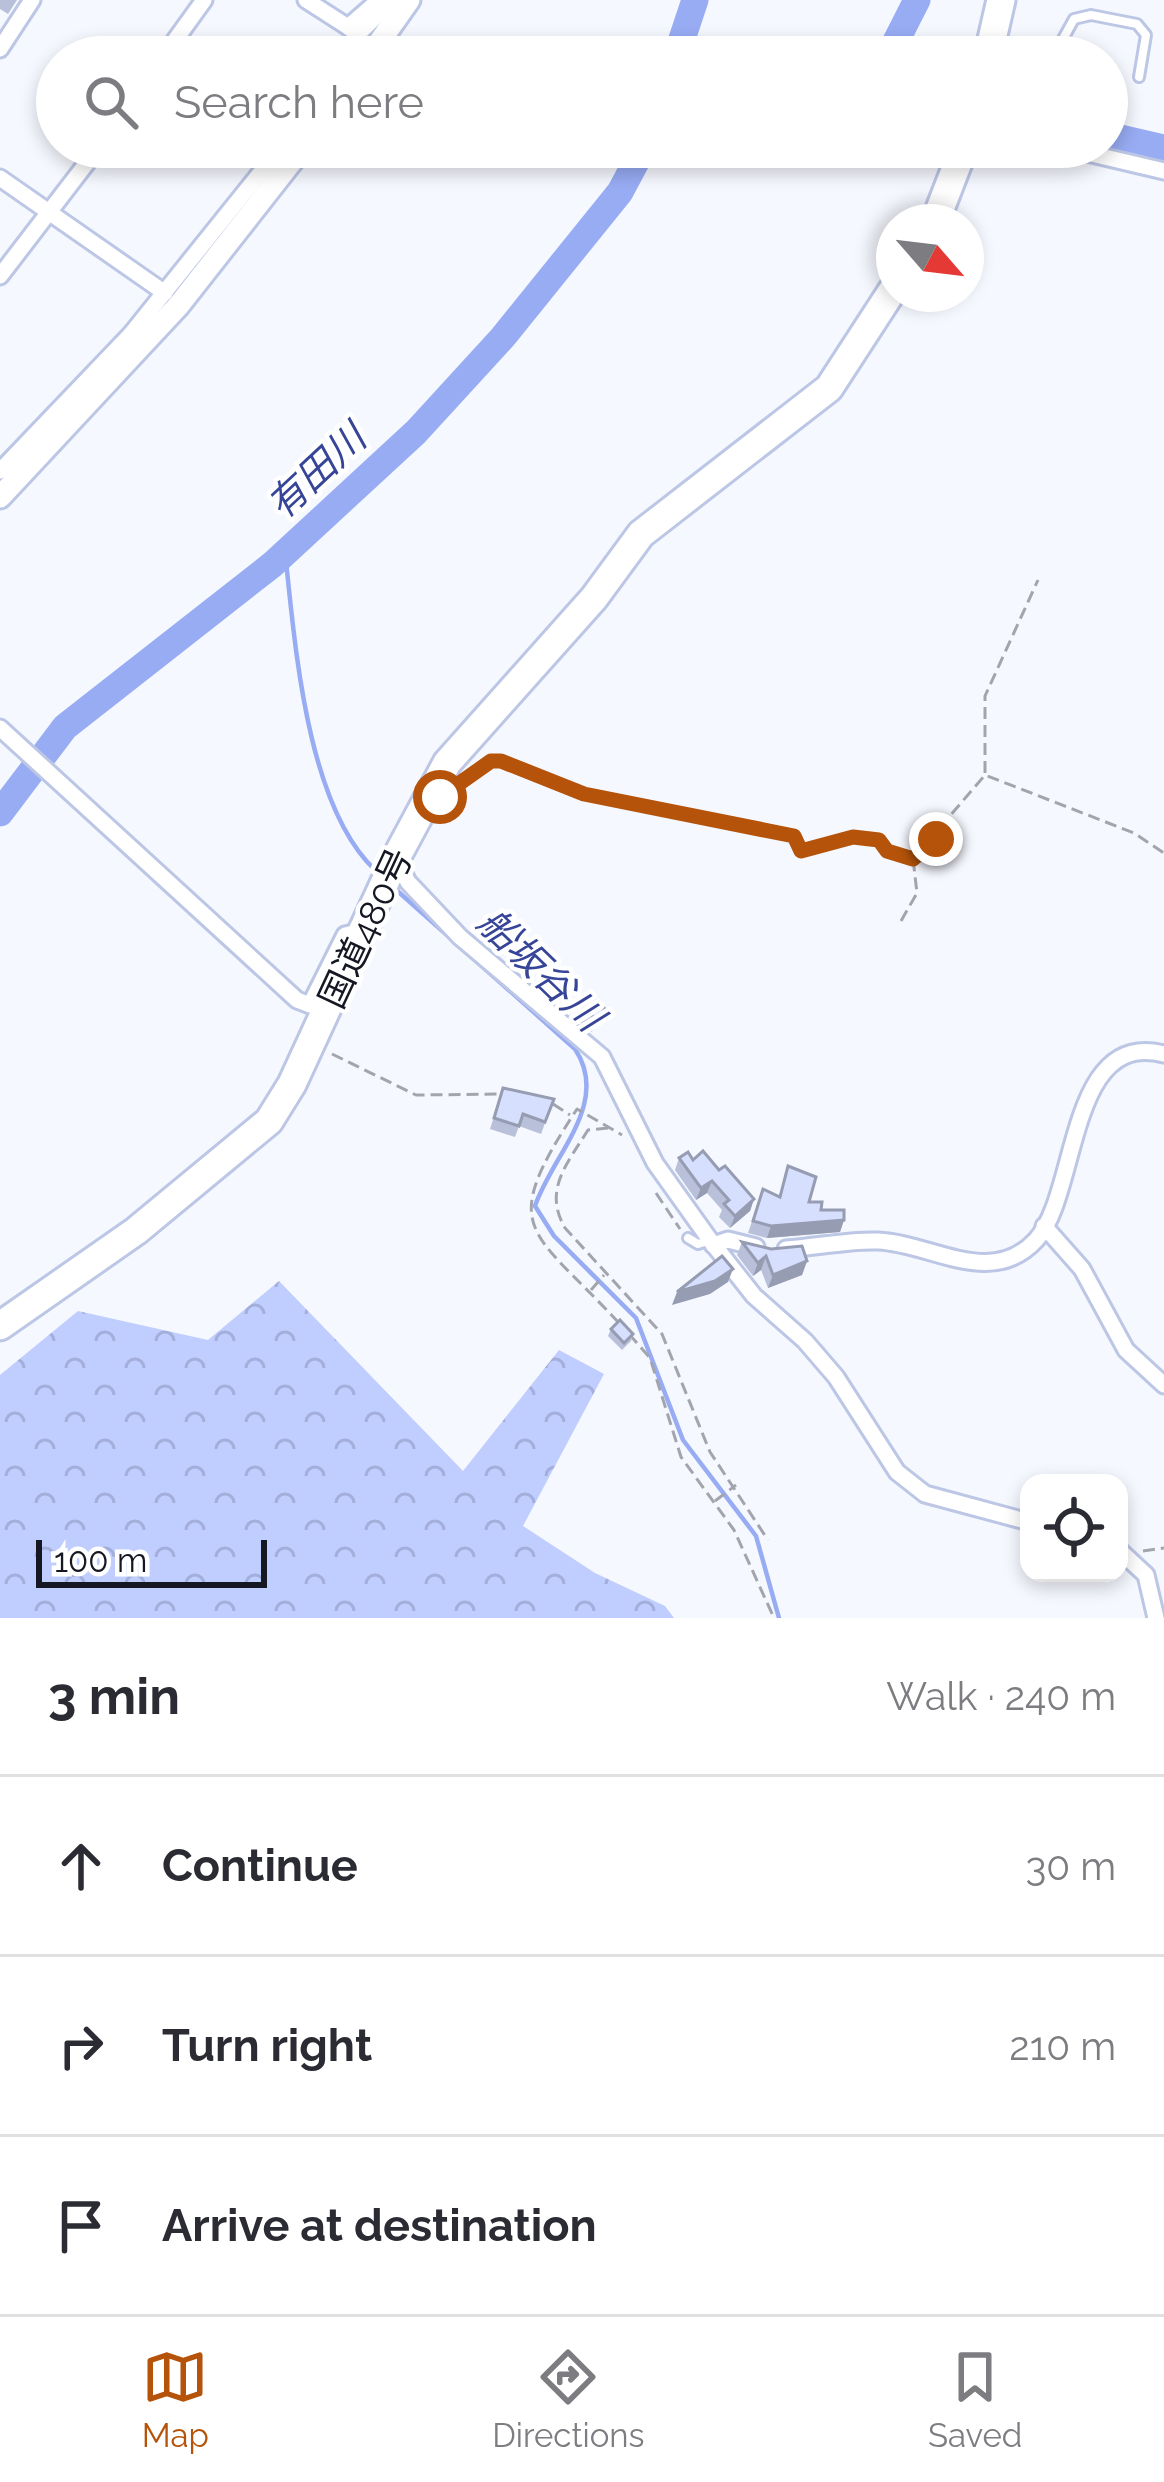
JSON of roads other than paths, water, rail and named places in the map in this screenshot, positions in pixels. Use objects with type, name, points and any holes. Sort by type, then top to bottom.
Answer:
[{"type":"highway","points":[[993,36],[1001,0]]},
{"type":"highway","points":[[942,204],[956,168]]},
{"type":"highway","name":"国道480号","points":[[0,1326],[229,1159],[269,1121],[447,763],[594,598],[641,534],[829,388],[878,312]]},
{"type":"street","points":[[0,49],[32,0]]},
{"type":"street","points":[[179,36],[205,0]]},
{"type":"street","points":[[306,0],[353,31]]},
{"type":"street","points":[[351,36],[379,0]]},
{"type":"street","points":[[353,31],[393,0]]},
{"type":"street","points":[[384,36],[409,0]]},
{"type":"street","points":[[1128,162],[1164,170]]},
{"type":"street","points":[[0,276],[83,168]]},
{"type":"street","points":[[0,471],[136,341],[164,293],[264,168]]},
{"type":"street","points":[[0,497],[285,168]]},
{"type":"street","points":[[0,178],[164,293]]},
{"type":"street","points":[[0,728],[297,1000],[310,1005],[345,934],[363,931]]},
{"type":"street","points":[[396,858],[408,882],[460,937],[602,1057],[656,1163],[711,1243],[754,1296],[805,1341],[836,1377],[897,1472],[925,1494],[1020,1520]]},
{"type":"street","points":[[711,1243],[728,1240],[766,1250],[876,1241],[994,1264],[1018,1254],[1057,1204],[1070,1141],[1103,1069],[1123,1058],[1164,1054]]},
{"type":"street","points":[[1044,1226],[1082,1268],[1126,1350],[1164,1384]]},
{"type":"street","points":[[1128,1557],[1146,1575],[1156,1618]]},
{"type":"lane","points":[[1064,36],[1073,19],[1091,15],[1137,24],[1146,35],[1139,77]]},
{"type":"lane","points":[[688,1238],[698,1244],[711,1243]]},
{"type":"waterway","name":"有田川","points":[[683,36],[695,0]]},
{"type":"waterway","name":"船坂谷川","points":[[899,36],[917,0]]},
{"type":"waterway","points":[[1128,140],[1164,148]]},
{"type":"waterway","name":"有田川","points":[[0,813],[65,727],[273,564],[416,432],[503,337],[620,192],[633,168]]},
{"type":"waterway","name":"船坂谷川","points":[[285,552],[300,676],[319,765],[352,842],[376,871]]},
{"type":"waterway","name":"船坂谷川","points":[[393,887],[575,1049],[584,1069],[583,1109],[535,1206],[554,1236],[636,1318],[683,1440],[756,1536],[779,1618]]}]
